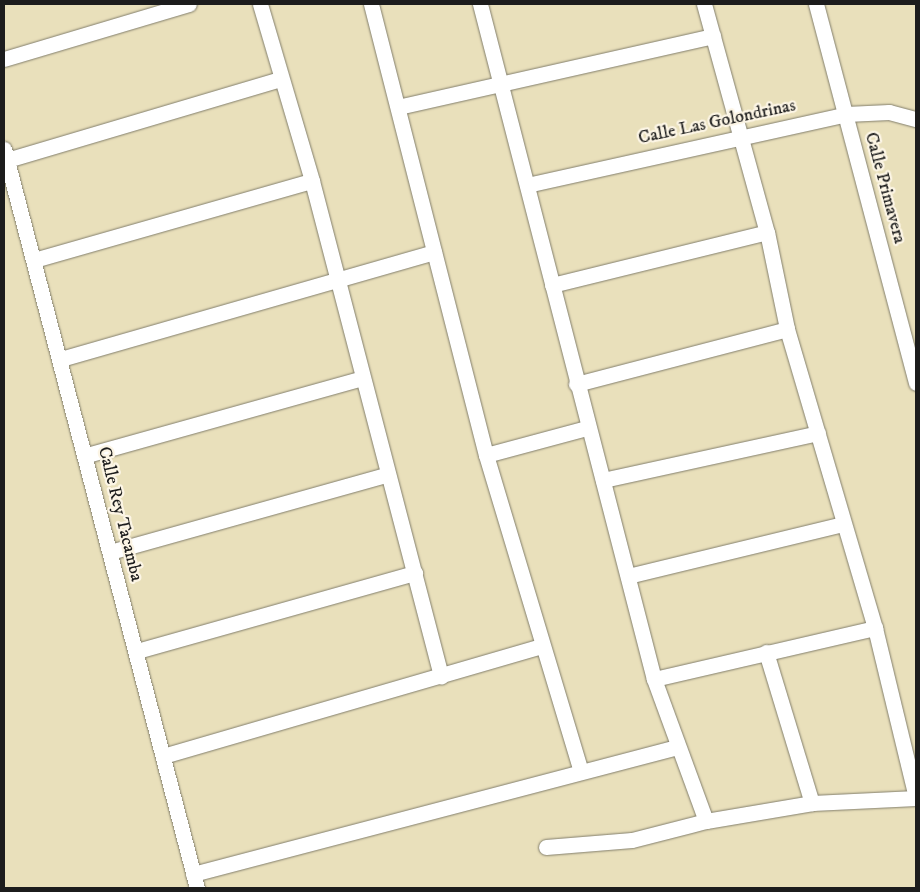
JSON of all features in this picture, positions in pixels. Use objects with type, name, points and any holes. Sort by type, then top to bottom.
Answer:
[{"type":"street","points":[[4,59],[189,4]]},
{"type":"street","points":[[260,4],[280,79],[312,181],[385,475],[414,573],[441,676]]},
{"type":"street","points":[[371,4],[486,455],[581,771]]},
{"type":"street","points":[[480,4],[587,428],[603,480],[654,678],[676,747],[706,821]]},
{"type":"street","points":[[546,846],[632,840],[706,821],[812,803],[916,797],[875,628],[787,329],[767,232],[704,4]]},
{"type":"street","name":"Calle Primavera","points":[[816,4],[916,383]]},
{"type":"street","points":[[398,107],[713,36]]},
{"type":"street","points":[[5,154],[280,79]]},
{"type":"street","name":"Calle Las Golondrinas","points":[[527,185],[740,135],[846,114],[889,112],[916,119]]},
{"type":"street","name":"Calle Rey Tacamba","points":[[5,154],[87,455],[110,552],[195,881]]},
{"type":"street","points":[[34,260],[312,181]]},
{"type":"street","points":[[552,285],[767,232]]},
{"type":"street","points":[[61,360],[434,252]]},
{"type":"street","points":[[576,384],[787,329]]},
{"type":"street","points":[[87,455],[360,379]]},
{"type":"street","points":[[486,455],[587,428]]},
{"type":"street","points":[[603,480],[818,433]]},
{"type":"street","points":[[110,552],[385,475]]},
{"type":"street","points":[[628,576],[843,524]]},
{"type":"street","points":[[137,651],[414,573]]},
{"type":"street","points":[[654,678],[875,628]]},
{"type":"street","points":[[164,756],[542,646]]},
{"type":"street","points":[[766,652],[812,803]]},
{"type":"street","points":[[195,881],[581,771],[676,747]]}]
